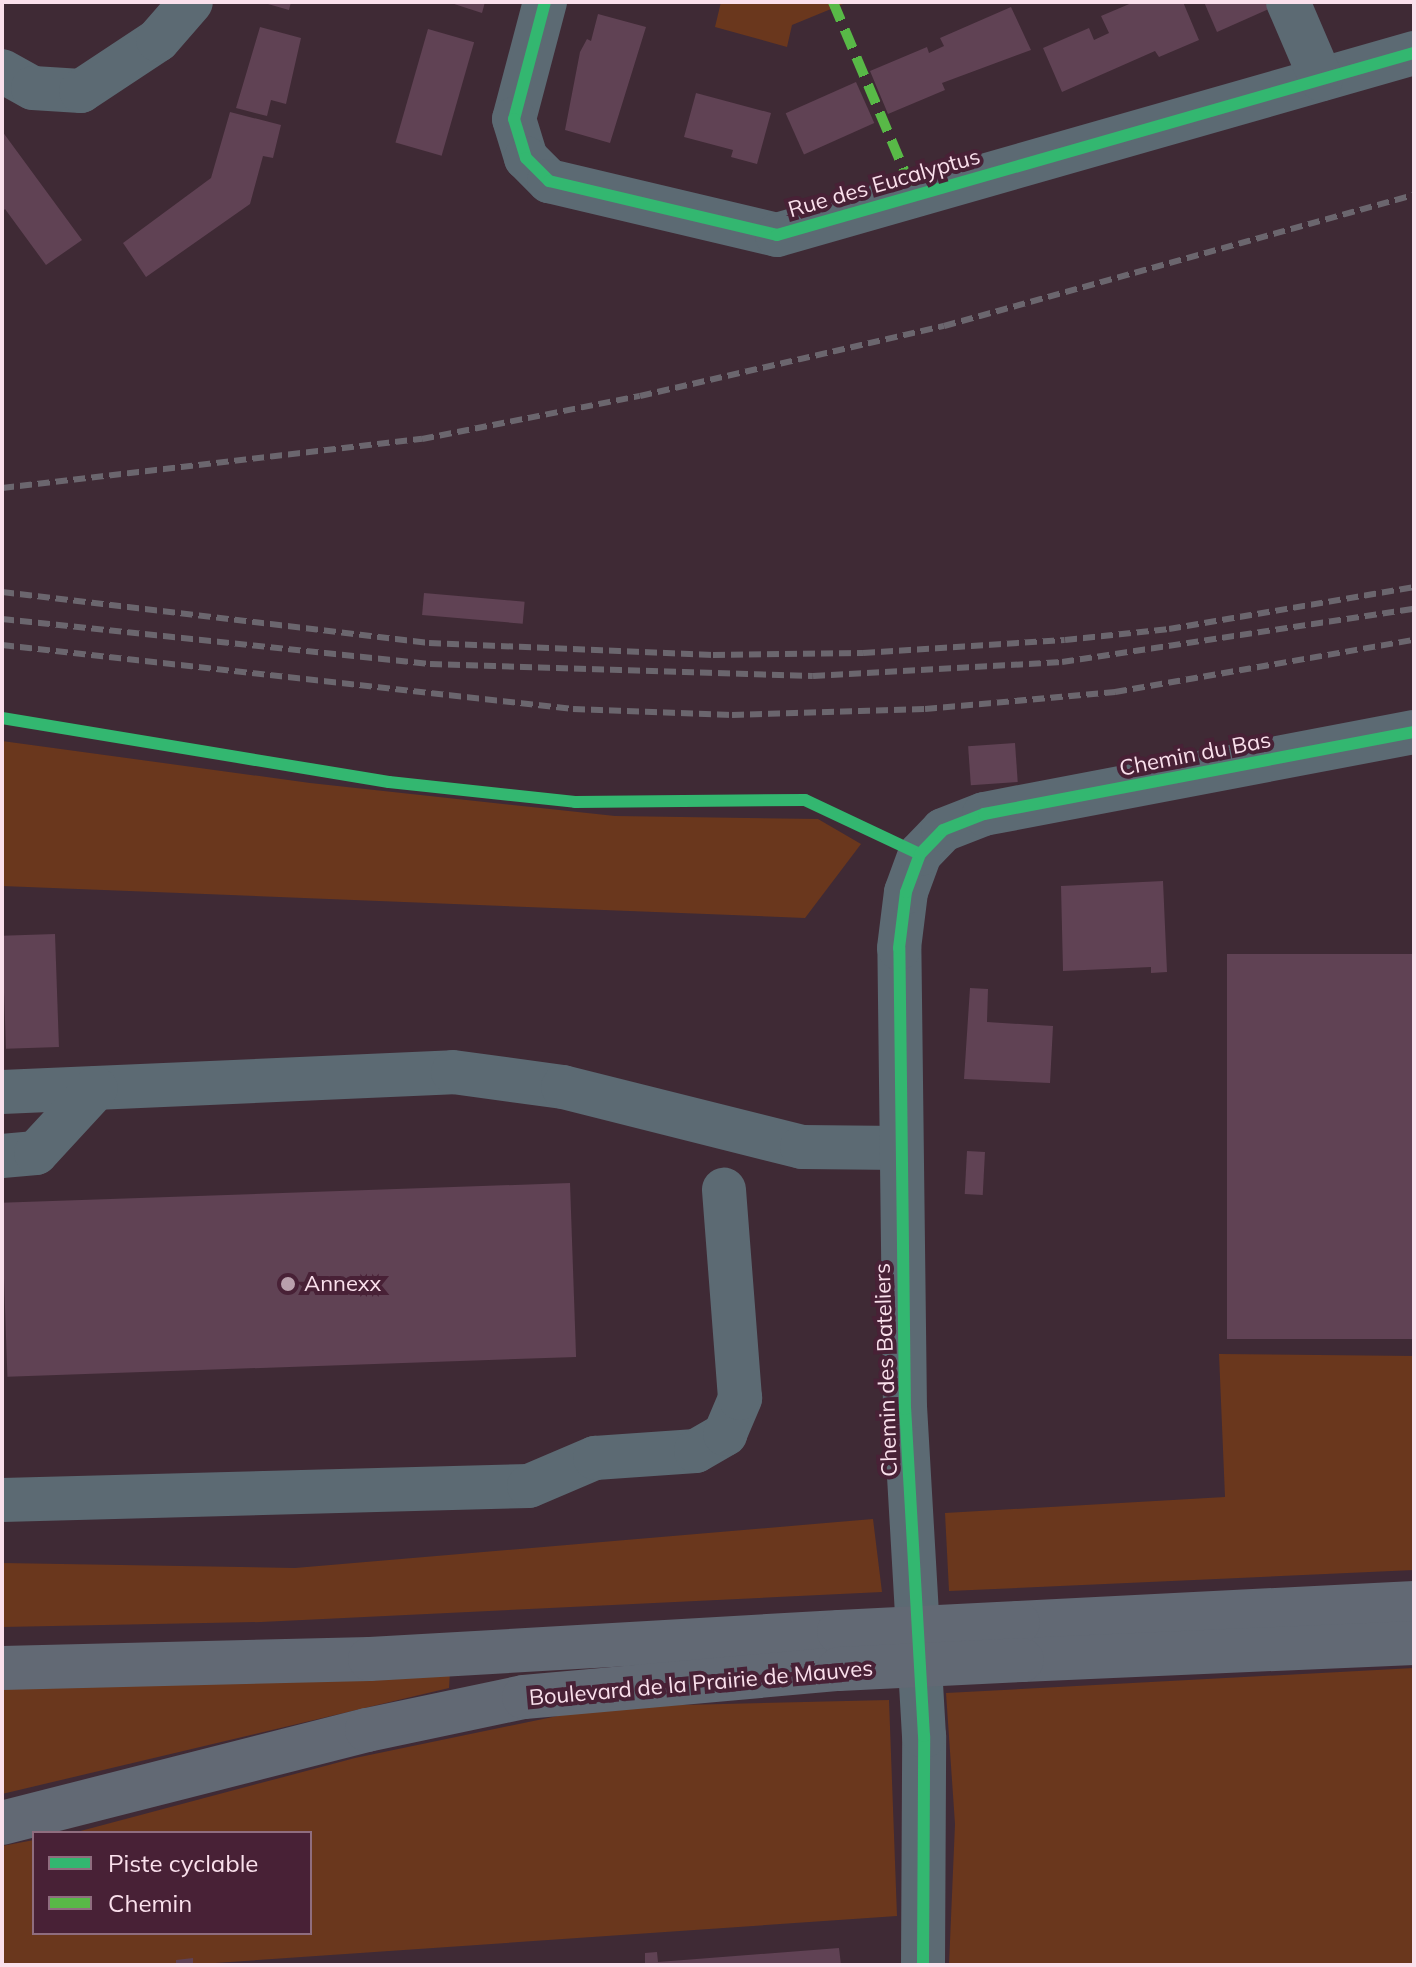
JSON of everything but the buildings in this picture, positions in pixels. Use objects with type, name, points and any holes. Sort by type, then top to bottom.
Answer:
[{"type":"main road","name":"Boulevard de la Prairie de Mauves","points":[[2,1668],[839,1651],[1020,1642],[1414,1603]]},
{"type":"main road","name":"Boulevard de la Prairie de Mauves","points":[[1020,1642],[1414,1643]]},
{"type":"main road","name":"Boulevard de la Prairie de Mauves","points":[[2,1823],[367,1730],[524,1697],[839,1651]]},
{"type":"street","points":[[2,71],[33,88],[81,91],[158,40],[191,2]]},
{"type":"street","name":"Rue des Eucalyptus","points":[[545,2],[514,119],[526,158],[549,181],[777,235],[1414,53]]},
{"type":"street","points":[[1288,2],[1321,79]]},
{"type":"street","name":"Chemin du Bas","points":[[984,814],[1414,732]]},
{"type":"street","name":"Chemin des Bateliers","points":[[923,1965],[924,1736],[905,1409],[899,948],[906,892],[920,854],[943,830],[984,814]]},
{"type":"street","points":[[2,1092],[453,1072],[563,1087],[802,1147],[901,1148]]},
{"type":"street","points":[[2,1156],[36,1153],[96,1088]]},
{"type":"street","points":[[2,1500],[529,1486],[595,1458],[696,1451],[725,1434],[740,1398],[724,1190]]},
{"type":"shaded area","points":[[721,2],[848,2],[792,25],[787,47],[715,27]]},
{"type":"shaded area","points":[[2,741],[310,783],[615,816],[818,819],[861,844],[805,918],[2,886]]},
{"type":"shaded area","points":[[1219,1354],[1414,1356],[1414,1570],[949,1591],[945,1513],[1225,1497]]},
{"type":"shaded area","points":[[873,1519],[882,1592],[261,1622],[2,1627],[2,1563],[295,1568]]},
{"type":"shaded area","points":[[1414,1668],[1414,1965],[949,1965],[955,1824],[946,1693]]},
{"type":"shaded area","points":[[450,1672],[449,1688],[2,1794],[2,1687]]},
{"type":"shaded area","points":[[889,1700],[897,1916],[186,1965],[2,1965],[2,1846],[32,1840],[32,1935],[312,1935],[312,1831],[81,1831],[355,1758],[601,1707]]},
{"type":"railway","points":[[2,488],[422,439],[640,396],[944,326],[1414,195]]},
{"type":"railway","points":[[2,592],[429,643],[713,655],[863,653],[1065,640],[1169,629],[1414,587]]},
{"type":"railway","points":[[2,619],[430,664],[813,676],[1062,662],[1414,609]]},
{"type":"railway","points":[[2,645],[573,709],[732,715],[925,709],[1115,692],[1414,640]]},
{"type":"marked path","points":[[833,2],[914,194]]},
{"type":"cycle path","points":[[545,2],[514,119],[526,158],[549,181],[777,235],[1414,53]]},
{"type":"cycle path","points":[[2,718],[389,782],[575,802],[805,800],[920,854]]},
{"type":"cycle path","points":[[923,1965],[924,1736],[905,1409],[899,948],[906,892],[920,854],[943,830],[984,814],[1414,732]]},
{"type":"place","name":"Annexx","points":[[288,1284]]}]
